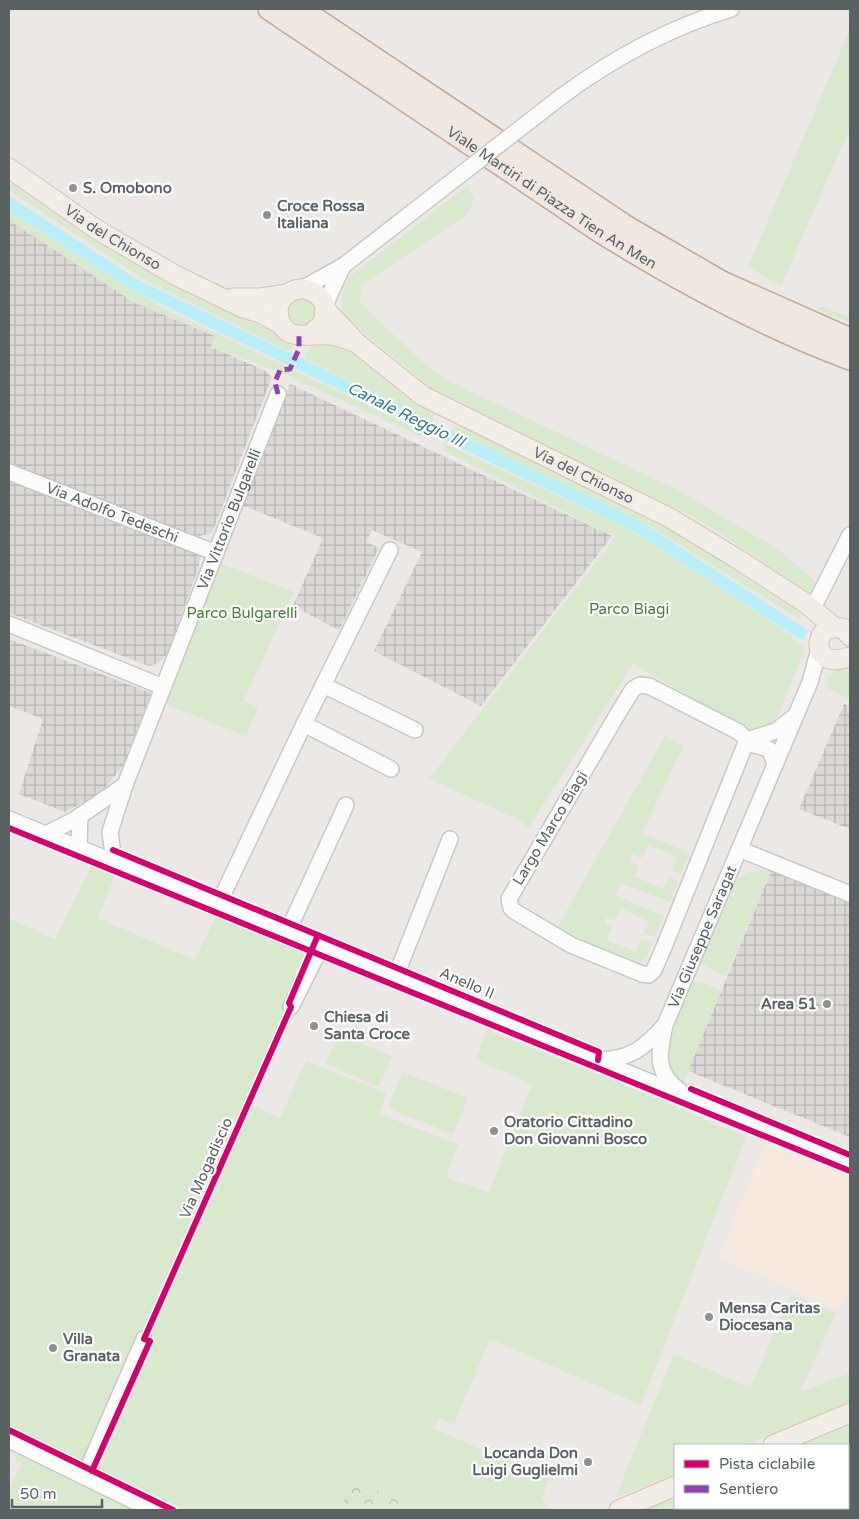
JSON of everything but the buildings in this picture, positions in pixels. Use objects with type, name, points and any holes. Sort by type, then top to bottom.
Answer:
[{"type":"highway","name":"Viale Martiri di Piazza Tien An Men","points":[[269,9],[599,231],[646,260],[744,312],[850,359]]},
{"type":"highway","name":"Viale Martiri di Piazza Tien An Men","points":[[301,9],[627,227],[722,282],[850,339]]},
{"type":"main road","name":"Via del Chionso","points":[[9,168],[96,228],[175,275],[281,324],[284,329],[296,336],[329,334],[358,344]]},
{"type":"main road","name":"Via del Chionso","points":[[222,298],[248,299],[294,292],[314,292],[358,344],[423,396],[670,518],[736,558],[811,608]]},
{"type":"main road","points":[[281,324],[278,310],[294,292]]},
{"type":"main road","points":[[310,335],[320,328],[325,307]]},
{"type":"main road","points":[[811,608],[835,648]]},
{"type":"main road","points":[[835,648],[843,628],[850,636]]},
{"type":"main road","points":[[775,1444],[850,1413]]},
{"type":"main road","points":[[619,1510],[674,1486]]},
{"type":"street","points":[[294,292],[343,266],[562,96],[605,66],[656,37],[701,18],[732,9]]},
{"type":"street","points":[[325,307],[343,266]]},
{"type":"street","name":"Via Vittorio Bulgarelli","points":[[114,862],[110,832],[125,785],[278,394]]},
{"type":"street","name":"Via Adolfo Tedeschi","points":[[9,472],[216,554]]},
{"type":"street","points":[[811,608],[850,534]]},
{"type":"street","points":[[218,905],[304,724],[390,550]]},
{"type":"street","points":[[9,624],[163,687]]},
{"type":"street","name":"Via Giuseppe Saragat","points":[[660,1062],[665,1026],[739,849],[810,682],[835,648]]},
{"type":"street","points":[[323,685],[415,730]]},
{"type":"street","name":"Largo Marco Biagi","points":[[748,740],[664,947],[654,970],[649,975],[642,974],[571,945],[511,908],[510,894],[636,687],[649,686],[739,732],[748,740],[751,744],[769,749],[776,763]]},
{"type":"street","points":[[748,740],[756,735],[776,731],[796,715]]},
{"type":"street","points":[[304,724],[391,769]]},
{"type":"street","points":[[46,834],[80,816],[125,785]]},
{"type":"street","points":[[287,933],[346,805]]},
{"type":"street","points":[[80,816],[84,849]]},
{"type":"street","points":[[9,818],[598,1060],[643,1081],[687,1097],[850,1164]]},
{"type":"street","points":[[84,849],[110,832]]},
{"type":"street","points":[[395,978],[450,839]]},
{"type":"street","name":"Via Giuseppe Saragat","points":[[739,849],[850,894]]},
{"type":"street","points":[[291,1008],[321,947]]},
{"type":"street","name":"Via Giuseppe Saragat","points":[[598,1060],[629,1055],[647,1046],[665,1026]]},
{"type":"street","points":[[627,1074],[626,1063],[629,1055]]},
{"type":"street","points":[[643,1081],[650,1077],[660,1062]]},
{"type":"street","points":[[660,1062],[668,1082],[687,1097]]},
{"type":"street","points":[[84,1477],[144,1339]]},
{"type":"street","points":[[9,1440],[152,1510]]},
{"type":"shaded area","points":[[9,220],[135,303],[215,336],[211,347],[264,370],[272,377],[212,533],[199,536],[186,533],[9,466]]},
{"type":"shaded area","points":[[290,384],[612,536],[481,706],[374,651],[422,552],[372,530],[366,542],[379,548],[339,630],[293,606],[323,538],[242,505]]},
{"type":"shaded area","points":[[9,481],[195,552],[200,558],[199,566],[168,653],[158,663],[149,666],[9,613]]},
{"type":"shaded area","points":[[9,639],[151,693],[123,766],[100,793],[65,812],[19,794],[43,719],[9,706]]},
{"type":"shaded area","points":[[844,704],[850,707],[850,829],[799,809]]},
{"type":"shaded area","points":[[772,869],[850,900],[850,1137],[688,1071]]},
{"type":"shaded area","points":[[767,1140],[850,1175],[850,1285],[840,1310],[718,1258]]},
{"type":"green space","points":[[850,29],[850,128],[781,286],[748,267]]},
{"type":"green space","points":[[9,177],[271,329],[292,346],[291,352],[148,282],[9,190]]},
{"type":"green space","points":[[467,186],[474,197],[471,209],[464,217],[361,285],[360,303],[419,359],[445,379],[678,490],[779,550],[814,580],[816,587],[813,595],[698,519],[429,387],[343,315],[342,295],[350,276]]},
{"type":"green space","points":[[9,209],[159,306],[426,433],[420,436],[279,372],[211,347],[215,335],[135,303],[9,220]]},
{"type":"green space","points":[[303,298],[313,302],[317,312],[313,322],[303,326],[293,322],[289,312],[293,302]]},
{"type":"green space","points":[[819,306],[850,317],[850,323],[818,310]]},
{"type":"green space","points":[[340,341],[435,409],[433,421],[304,358],[313,344]]},
{"type":"green space","points":[[461,422],[670,524],[799,607],[801,620],[651,527],[452,430]]},
{"type":"green space","name":"Parco Biagi","points":[[444,443],[616,523],[658,545],[792,636],[792,640],[804,648],[803,654],[774,725],[751,731],[633,664],[528,829],[522,821],[429,779],[615,537],[444,451]]},
{"type":"green space","name":"Parco Bulgarelli","points":[[220,563],[294,592],[244,700],[258,708],[246,736],[166,704]]},
{"type":"green space","points":[[840,668],[850,670],[850,697],[845,698],[828,688],[827,678]]},
{"type":"green space","points":[[665,736],[684,746],[642,833],[690,853],[681,874],[672,870],[677,857],[648,845],[642,858],[632,854],[630,862],[639,866],[634,876],[663,889],[669,877],[678,881],[670,902],[620,883],[616,896],[664,916],[655,937],[644,933],[649,921],[620,908],[615,920],[607,917],[604,923],[612,927],[607,940],[635,952],[642,939],[652,943],[647,958],[639,963],[597,948],[558,926]]},
{"type":"green space","points":[[92,864],[116,873],[98,918],[194,960],[218,912],[314,951],[252,1105],[280,1118],[306,1061],[386,1093],[379,1114],[458,1144],[446,1177],[489,1192],[532,1084],[476,1060],[486,1030],[598,1074],[746,1137],[641,1405],[490,1339],[454,1424],[439,1418],[434,1429],[549,1478],[542,1499],[550,1510],[423,1510],[354,1481],[339,1510],[182,1510],[9,1426],[9,918],[55,939]]},
{"type":"green space","points":[[763,869],[772,869],[726,976],[701,964],[737,880],[745,874]]},
{"type":"green space","points":[[694,982],[703,983],[721,991],[683,1084],[669,1069],[665,1054],[673,1023],[690,985]]},
{"type":"green space","points":[[339,1034],[392,1056],[379,1087],[326,1064]]},
{"type":"green space","points":[[402,1072],[468,1098],[453,1134],[388,1108]]},
{"type":"green space","points":[[791,1295],[836,1313],[800,1392],[850,1373],[850,1403],[748,1444],[674,1444],[674,1474],[615,1498],[674,1354],[750,1388]]},
{"type":"green space","points":[[850,1421],[849,1444],[793,1444]]},
{"type":"green space","points":[[19,1452],[137,1510],[9,1510],[9,1489],[22,1463],[15,1460]]},
{"type":"green space","points":[[354,1480],[423,1510],[339,1510]]},
{"type":"green space","points":[[674,1495],[674,1509],[694,1509],[691,1510],[641,1510]]},
{"type":"waterway","name":"Canale Reggio III","points":[[9,203],[133,284],[637,526],[801,633]]},
{"type":"marked path","points":[[278,394],[275,382],[280,370],[290,369],[299,349],[299,336]]},
{"type":"cycle path","points":[[9,828],[850,1171]]},
{"type":"cycle path","name":"Anello II","points":[[113,850],[599,1052],[598,1060]]},
{"type":"cycle path","name":"Via Mogadiscio","points":[[92,1471],[150,1341],[144,1339],[291,1007],[289,1003],[318,935]]},
{"type":"cycle path","points":[[691,1089],[850,1155]]},
{"type":"cycle path","points":[[9,1430],[173,1510]]},
{"type":"place","name":"S. Omobono","points":[[73,188]]},
{"type":"place","name":"Croce Rossa Italiana","points":[[267,215]]},
{"type":"place","name":"Area 51","points":[[827,1004]]},
{"type":"place","name":"Chiesa di Santa Croce","points":[[314,1026]]},
{"type":"place","name":"Oratorio Cittadino Don Giovanni Bosco","points":[[494,1131]]},
{"type":"place","name":"Mensa Caritas Diocesana","points":[[709,1317]]},
{"type":"place","name":"Villa Granata","points":[[53,1348]]},
{"type":"place","name":"Locanda Don Luigi Guglielmi","points":[[588,1462]]}]
